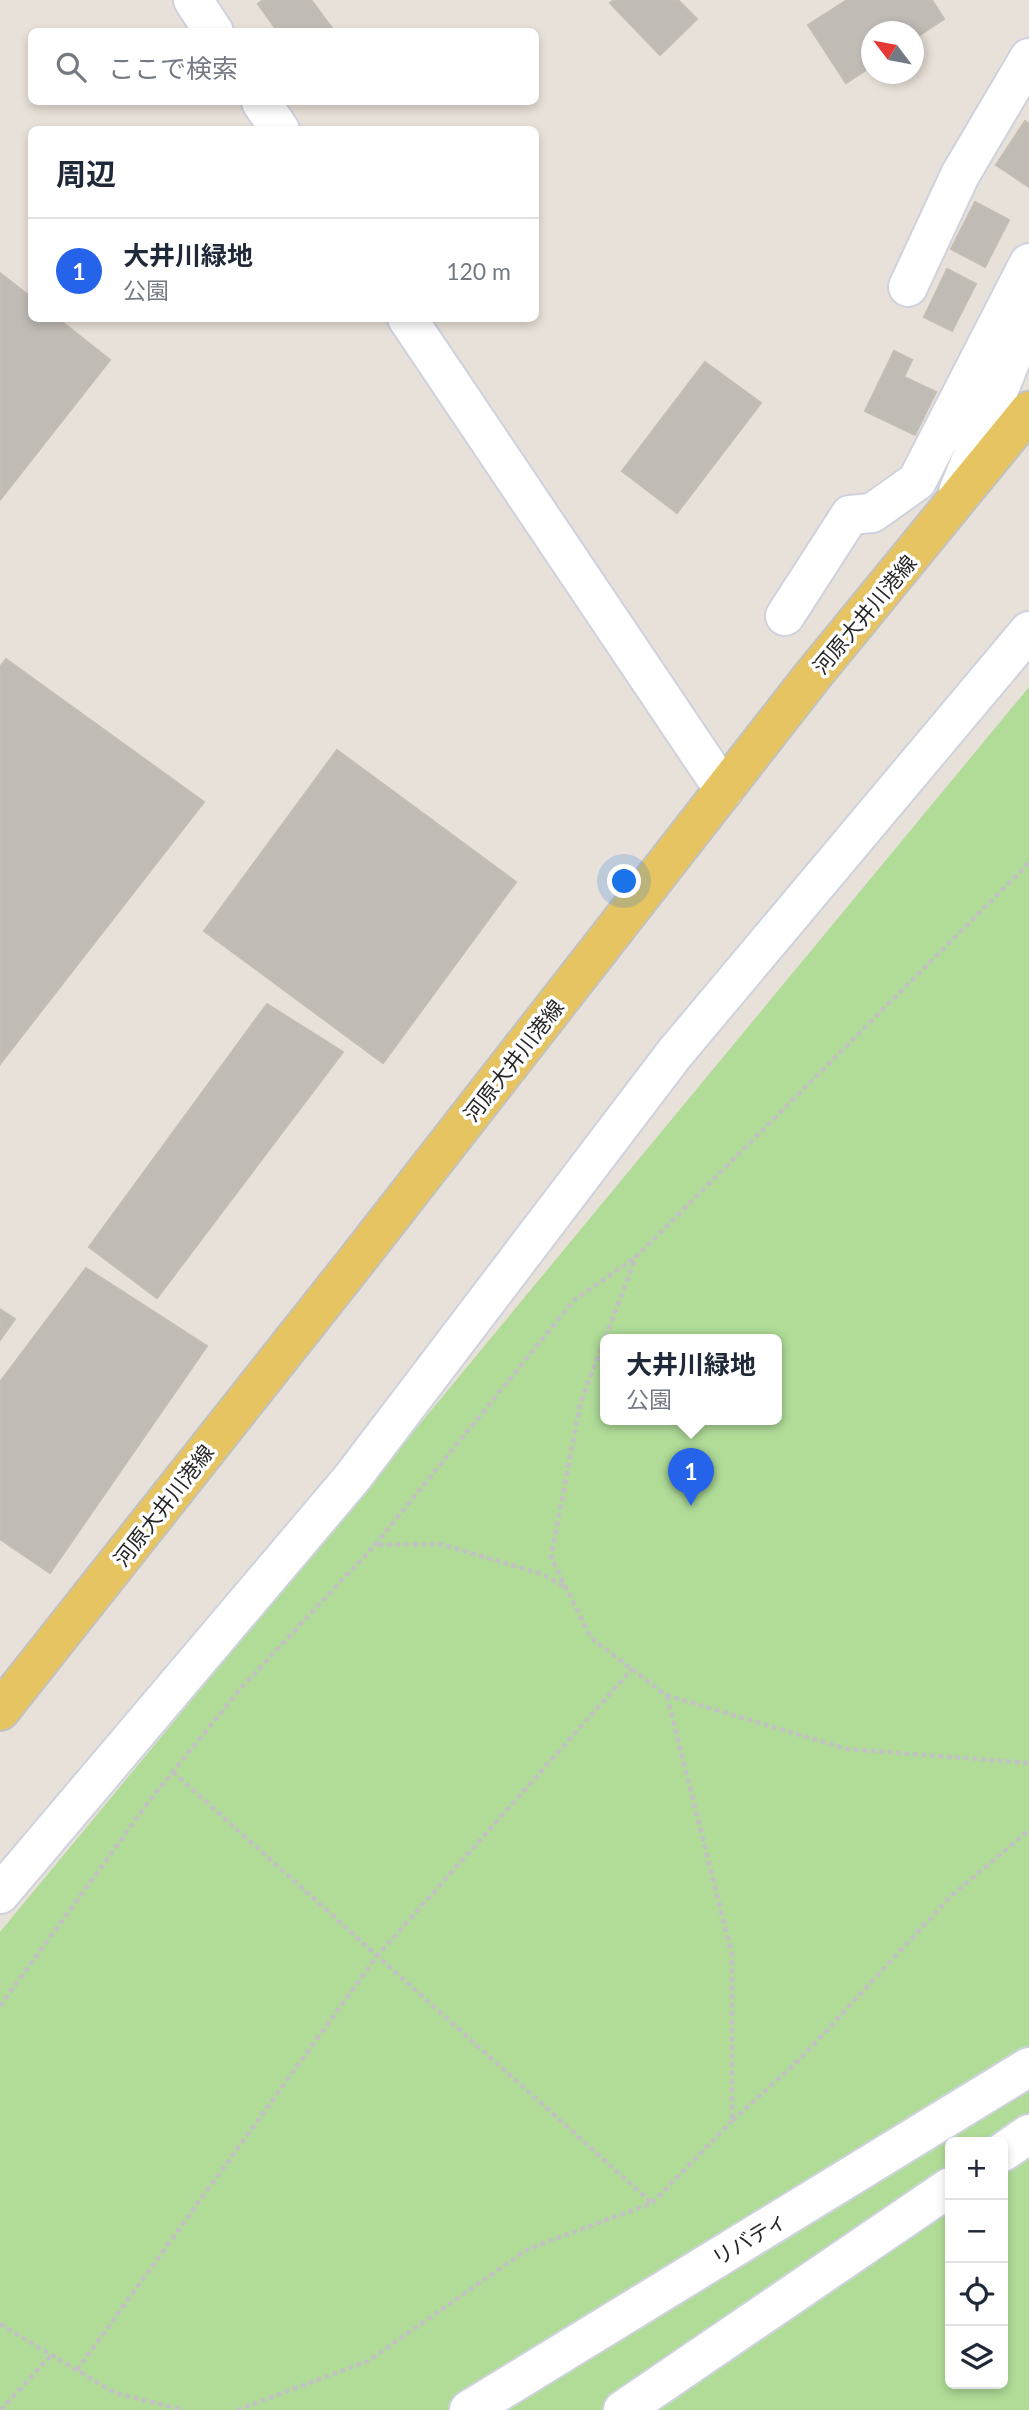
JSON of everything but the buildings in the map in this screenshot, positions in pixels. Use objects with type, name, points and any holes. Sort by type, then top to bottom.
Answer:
[{"type":"main road","name":"河原大井川港線","points":[[0,1710],[357,1260],[724,790],[1029,411]]},
{"type":"street","points":[[193,0],[211,28]]},
{"type":"street","points":[[908,287],[960,175],[1029,58]]},
{"type":"street","points":[[263,105],[277,126]]},
{"type":"street","points":[[785,616],[850,515],[873,513],[917,481],[1029,263]]},
{"type":"street","points":[[951,509],[1029,315]]},
{"type":"street","points":[[410,322],[724,790]]},
{"type":"street","points":[[0,1894],[352,1478],[675,1053],[1029,631]]},
{"type":"street","name":"リバティ","points":[[469,2410],[1029,2067]]},
{"type":"street","points":[[1008,2149],[1029,2134]]},
{"type":"street","points":[[623,2410],[945,2190]]},
{"type":"path","points":[[0,2006],[173,1772],[241,1688],[375,1545],[575,1300],[636,1257],[1029,863]]},
{"type":"path","points":[[607,1334],[636,1257]]},
{"type":"path","points":[[600,1352],[580,1404],[551,1557],[591,1639],[666,1695],[847,1749],[1029,1763]]},
{"type":"path","points":[[375,1545],[440,1544],[542,1574],[566,1587]]},
{"type":"path","points":[[77,2370],[377,1956],[632,1669]]},
{"type":"path","points":[[666,1695],[732,1955],[732,2121]]},
{"type":"path","points":[[173,1772],[652,2203]]},
{"type":"path","points":[[237,2410],[368,2361],[528,2249],[652,2203],[732,2121],[803,2056],[950,1897],[1029,1830]]},
{"type":"path","points":[[0,2324],[115,2393],[184,2410]]},
{"type":"path","points":[[1,2410],[51,2355]]},
{"type":"green space","points":[[1029,687],[1029,2410],[0,2410],[0,1932]]},
{"type":"place","name":"大井川緑地","points":[[691,1506]]}]
